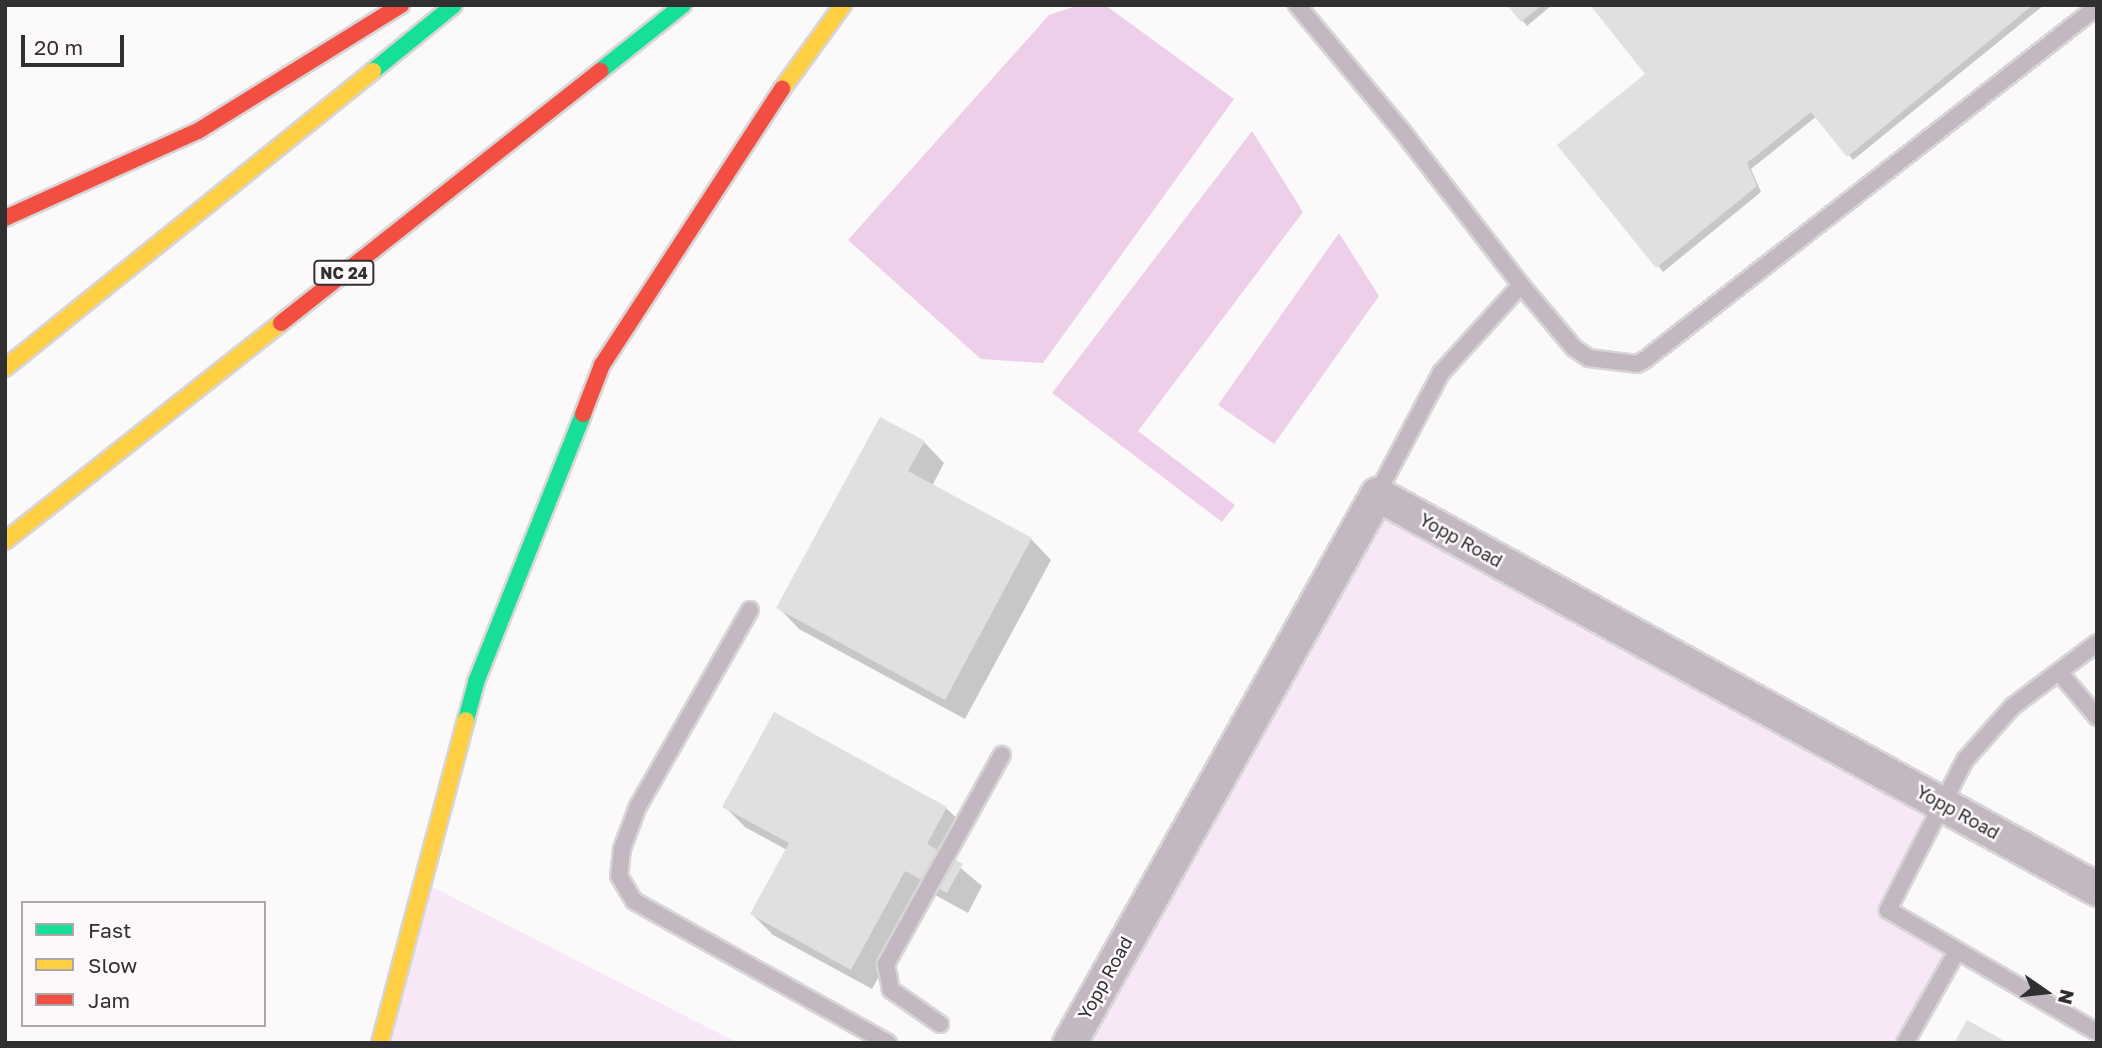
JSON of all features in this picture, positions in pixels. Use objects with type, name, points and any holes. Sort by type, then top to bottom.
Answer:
[{"type":"highway","points":[[5,218],[198,131],[401,5]]},
{"type":"highway","points":[[5,368],[454,5]]},
{"type":"highway","name":"NC 24","points":[[5,541],[683,5]]},
{"type":"highway","points":[[380,1043],[476,682],[602,365],[763,114],[843,5]]},
{"type":"street","name":"Yopp Road","points":[[1069,1043],[1377,494],[2097,888]]},
{"type":"lane","points":[[1297,5],[1402,131],[1521,285],[1574,348],[1589,358],[1637,364],[1660,352],[2097,7]]},
{"type":"lane","points":[[1377,494],[1441,373],[1521,285]]},
{"type":"lane","points":[[750,610],[638,806],[622,849],[619,876],[634,901],[888,1043]]},
{"type":"lane","points":[[2097,643],[2013,706],[1973,750],[1888,910],[2097,1032]]},
{"type":"lane","points":[[2059,672],[2097,717]]},
{"type":"lane","points":[[940,1024],[891,990],[886,964],[1002,755]]},
{"type":"lane","points":[[1905,1043],[1957,951]]},
{"type":"shaded area","points":[[1079,5],[1105,5],[1234,99],[1043,363],[981,359],[848,240],[1049,15]]},
{"type":"shaded area","points":[[1252,131],[1303,212],[1138,431],[1235,505],[1222,522],[1052,393]]},
{"type":"shaded area","points":[[1339,233],[1379,296],[1274,444],[1218,405]]},
{"type":"shaded area","points":[[1377,494],[1942,804],[1888,910],[1957,951],[1905,1043],[1069,1043]]},
{"type":"shaded area","points":[[423,882],[738,1043],[380,1043]]},
{"type":"building","points":[[1507,5],[1542,5],[1521,22]]},
{"type":"building","points":[[1590,5],[2033,5],[1847,157],[1811,112],[1747,163],[1757,186],[1656,268],[1557,145],[1645,74]]},
{"type":"building","points":[[880,417],[925,441],[908,471],[1032,538],[945,700],[776,608]]},
{"type":"building","points":[[774,712],[947,807],[927,844],[963,864],[947,893],[905,871],[851,970],[750,914],[789,843],[722,807]]},
{"type":"building","points":[[1967,1020],[2008,1043],[1954,1043]]},
{"type":"traffic: fast","points":[[373,71],[454,5]]},
{"type":"traffic: fast","points":[[600,71],[683,5]]},
{"type":"traffic: fast","points":[[466,720],[476,682],[583,414]]},
{"type":"traffic: slow","points":[[782,89],[843,5]]},
{"type":"traffic: slow","points":[[5,368],[373,71]]},
{"type":"traffic: slow","points":[[5,541],[281,323]]},
{"type":"traffic: slow","points":[[380,1043],[466,720]]},
{"type":"traffic: jam","points":[[5,218],[198,131],[401,5]]},
{"type":"traffic: jam","points":[[281,323],[600,71]]},
{"type":"traffic: jam","points":[[583,414],[602,365],[782,89]]}]
